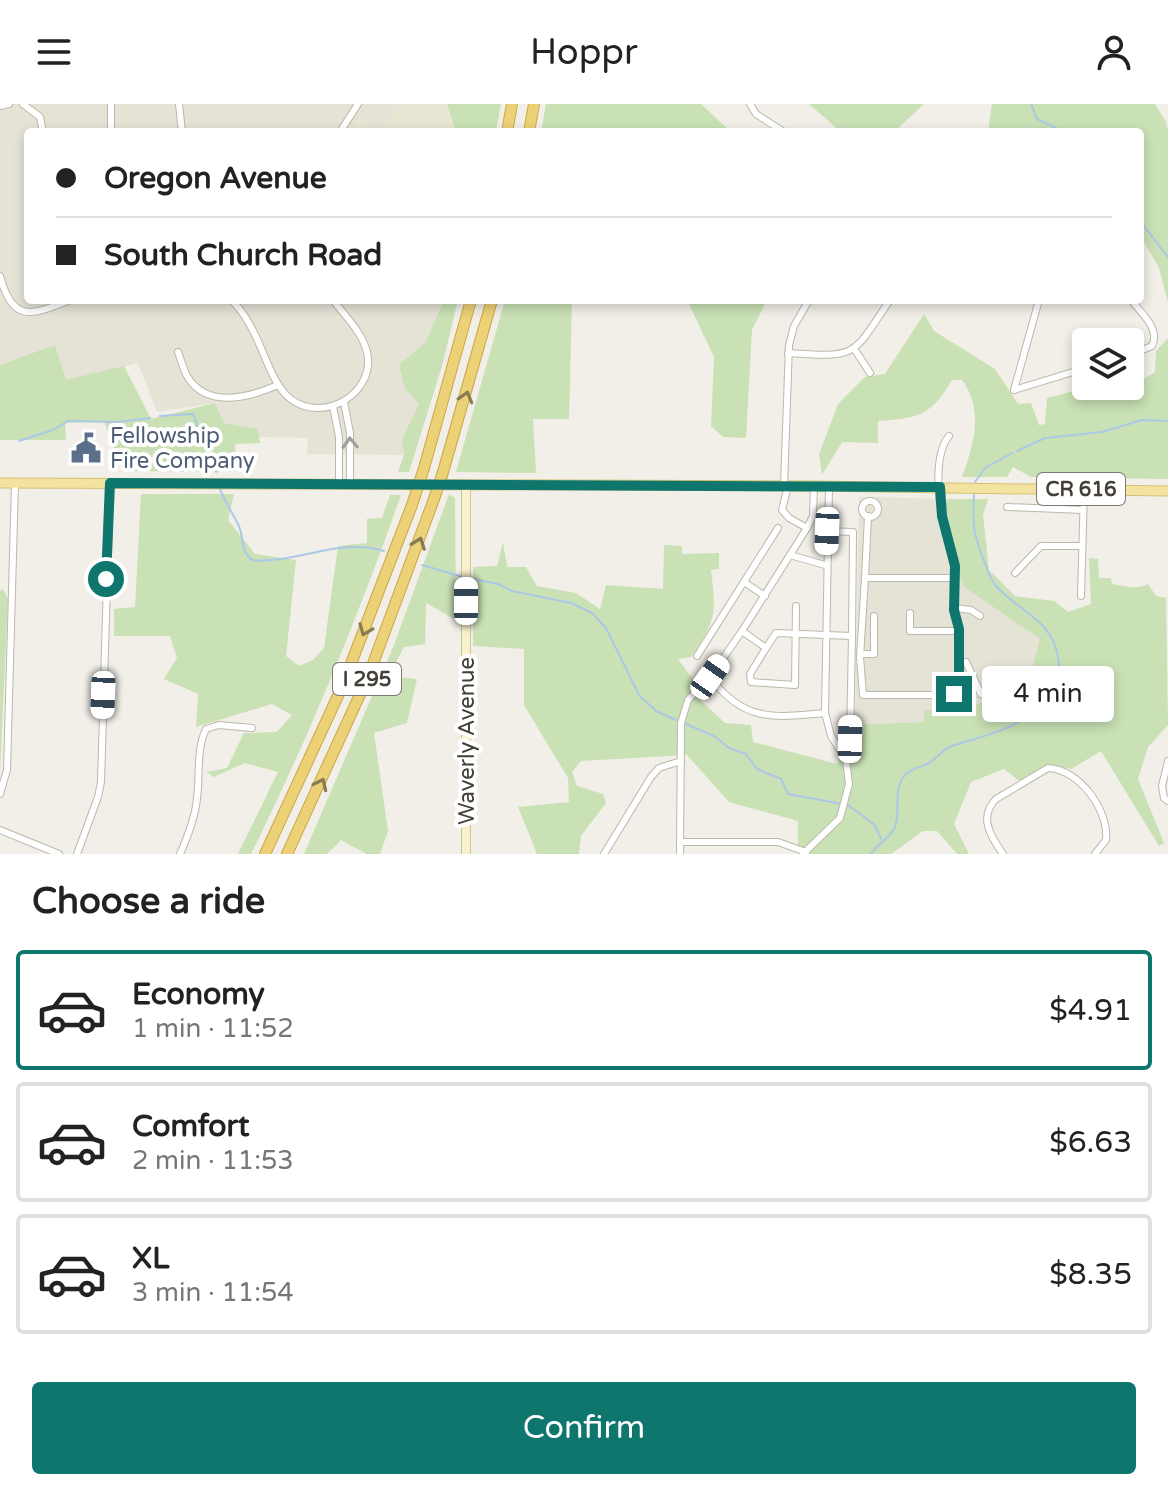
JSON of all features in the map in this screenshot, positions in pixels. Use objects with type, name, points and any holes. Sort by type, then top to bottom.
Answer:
[{"type":"highway","points":[[508,128],[512,104]]},
{"type":"highway","points":[[530,128],[534,104]]},
{"type":"highway","name":"I 295","points":[[262,854],[284,815],[342,687],[412,505],[470,304]]},
{"type":"highway","name":"I 295","points":[[287,854],[368,677],[434,499],[491,304]]},
{"type":"main road","name":"CR 616","points":[[0,483],[994,487],[1168,491]]},
{"type":"street","points":[[0,106],[9,104]]},
{"type":"street","points":[[23,104],[40,117],[42,128]]},
{"type":"street","points":[[111,104],[111,128]]},
{"type":"street","points":[[179,104],[182,128]]},
{"type":"street","points":[[343,128],[358,104]]},
{"type":"street","points":[[750,104],[756,114],[778,128]]},
{"type":"street","points":[[0,276],[7,298],[14,308],[35,313],[59,304]]},
{"type":"street","points":[[234,304],[252,326],[278,385],[289,398],[312,408],[344,402],[359,386],[367,366],[367,354],[361,338],[336,304]]},
{"type":"street","points":[[807,304],[791,332],[788,353],[786,486],[782,510],[807,528]]},
{"type":"street","points":[[788,353],[835,355],[855,350],[887,304]]},
{"type":"street","points":[[1038,304],[1014,390],[1072,372]]},
{"type":"street","points":[[1134,304],[1155,331],[1156,339],[1152,346],[1144,349]]},
{"type":"street","points":[[855,350],[870,373]]},
{"type":"street","points":[[178,352],[193,384],[211,394],[231,399],[278,385]]},
{"type":"street","points":[[344,402],[350,433],[344,484]]},
{"type":"street","points":[[333,406],[344,484]]},
{"type":"street","points":[[868,516],[860,692],[866,696],[954,694],[959,687],[955,566],[942,516],[940,487],[940,454],[949,436]]},
{"type":"street","points":[[0,794],[7,770],[15,483]]},
{"type":"street","points":[[77,854],[101,782],[110,483]]},
{"type":"street","name":"Waverly Avenue","points":[[466,485],[466,854]]},
{"type":"street","points":[[680,854],[681,715],[685,705],[710,677],[742,631],[807,528],[813,516],[814,486]]},
{"type":"street","points":[[680,842],[778,842],[805,853],[827,834],[843,814],[849,778],[846,759],[828,729],[825,713],[825,565],[829,486]]},
{"type":"street","points":[[1081,596],[1084,489]]},
{"type":"street","points":[[1007,507],[1083,510]]},
{"type":"street","points":[[697,656],[778,528]]},
{"type":"street","points":[[827,531],[853,532],[850,739],[838,747]]},
{"type":"street","points":[[1015,573],[1041,546],[1082,546]]},
{"type":"street","points":[[790,555],[825,565]]},
{"type":"street","points":[[865,578],[954,578]]},
{"type":"street","points":[[744,582],[765,596]]},
{"type":"street","points":[[796,606],[796,634],[795,685],[751,682],[750,674],[776,633],[796,634],[852,636]]},
{"type":"street","points":[[954,608],[971,610],[980,616]]},
{"type":"street","points":[[910,613],[910,631],[959,631]]},
{"type":"street","points":[[861,654],[874,654],[874,616]]},
{"type":"street","points":[[742,631],[766,648]]},
{"type":"street","points":[[959,662],[966,662],[981,694]]},
{"type":"street","points":[[710,677],[730,701],[750,712],[785,715],[825,713]]},
{"type":"street","points":[[180,854],[197,802],[206,729],[219,725],[252,728]]},
{"type":"street","points":[[604,854],[651,777],[659,768],[681,761]]},
{"type":"street","points":[[1168,761],[1162,786],[1164,798],[1168,801]]},
{"type":"street","points":[[1003,854],[990,833],[987,820],[989,806],[1048,768],[1074,776],[1099,810],[1106,840],[1095,854]]},
{"type":"street","points":[[0,830],[59,854]]},
{"type":"shaded area","points":[[0,104],[400,104],[381,128],[373,128],[360,117],[352,128],[24,128],[24,304],[441,304],[426,342],[400,365],[405,389],[419,404],[402,439],[404,455],[307,454],[308,438],[259,437],[258,429],[224,423],[215,403],[157,412],[138,363],[66,381],[54,346],[0,365]]},
{"type":"shaded area","points":[[400,104],[447,104],[455,128],[380,128]]},
{"type":"shaded area","points":[[360,117],[374,128],[352,128]]},
{"type":"shaded area","points":[[859,497],[949,499],[945,505],[964,587],[1040,639],[1032,669],[1014,671],[982,703],[926,710],[923,722],[855,725]]},
{"type":"green space","points":[[447,104],[501,104],[497,128],[455,128]]},
{"type":"green space","points":[[546,104],[701,104],[727,128],[542,128]]},
{"type":"green space","points":[[809,104],[924,104],[898,128],[836,128]]},
{"type":"green space","points":[[992,104],[1155,104],[1168,131],[1168,302],[1159,268],[1144,242],[1144,128],[989,128]]},
{"type":"green space","points":[[442,304],[457,304],[442,366],[409,472],[398,472],[404,455],[402,439],[419,404],[405,389],[399,365],[426,342]]},
{"type":"green space","points":[[504,304],[572,304],[569,419],[533,419],[536,473],[456,472]]},
{"type":"green space","points":[[689,304],[765,304],[752,330],[746,438],[723,437],[711,426],[714,357]]},
{"type":"green space","points":[[924,314],[934,331],[995,369],[1018,404],[1031,403],[1039,425],[1045,424],[1047,398],[1072,391],[1072,400],[1144,400],[1144,379],[1155,372],[1156,351],[1168,338],[1168,479],[1031,477],[1013,467],[1007,477],[962,477],[973,440],[975,415],[969,391],[962,380],[952,380],[937,401],[922,413],[878,421],[878,443],[842,442],[822,475],[819,454],[838,404],[865,377],[885,374]]},
{"type":"green space","points":[[55,345],[66,380],[124,366],[151,419],[215,403],[224,423],[258,429],[260,443],[235,444],[236,472],[128,471],[112,444],[104,421],[65,423],[66,440],[0,440],[0,365]]},
{"type":"green space","points":[[141,494],[234,494],[228,520],[255,554],[296,560],[286,656],[299,666],[313,660],[324,648],[338,546],[367,543],[367,519],[382,518],[390,495],[401,495],[332,676],[251,854],[238,854],[278,772],[245,763],[214,777],[206,772],[227,768],[244,733],[277,732],[292,715],[272,704],[196,727],[198,694],[164,679],[177,658],[170,636],[114,636],[114,609],[135,607]]},
{"type":"green space","points":[[449,494],[455,498],[456,620],[426,603],[425,644],[404,647],[389,676],[417,679],[407,723],[374,733],[388,831],[380,854],[367,854],[341,840],[327,854],[304,854],[394,645]]},
{"type":"green space","points":[[949,499],[988,499],[983,515],[989,570],[1015,596],[1054,601],[1068,612],[1091,604],[1089,558],[1098,559],[1099,578],[1111,578],[1112,584],[1126,586],[1148,584],[1156,596],[1166,598],[1168,725],[1148,747],[1138,779],[1164,843],[1159,846],[1101,751],[1071,769],[1048,764],[1021,782],[1004,769],[971,782],[954,824],[969,854],[957,854],[937,831],[923,831],[891,854],[798,854],[798,821],[729,802],[687,755],[581,761],[572,772],[577,786],[603,794],[606,803],[581,836],[579,854],[537,854],[518,807],[569,802],[568,778],[524,705],[524,649],[473,646],[473,567],[497,566],[503,542],[507,567],[526,567],[537,586],[576,593],[600,609],[606,585],[663,589],[664,545],[682,546],[682,554],[719,553],[719,569],[711,570],[714,607],[710,624],[691,657],[678,659],[694,681],[696,696],[725,723],[751,725],[753,742],[837,764],[855,725],[923,722],[925,710],[982,703],[1014,671],[1032,669],[1040,639],[964,587],[945,505]]},
{"type":"green space","points":[[3,589],[8,599],[0,772],[0,591]]},
{"type":"waterway","points":[[1031,104],[1037,119],[1056,128]]},
{"type":"waterway","points":[[1144,226],[1168,257]]},
{"type":"waterway","points":[[160,416],[193,414],[216,472]]},
{"type":"waterway","points":[[19,441],[53,430],[68,421],[118,422],[150,418]]},
{"type":"waterway","points":[[1017,451],[1045,438],[1102,432],[1142,420],[1168,421]]},
{"type":"waterway","points":[[975,482],[985,468],[1012,453]]},
{"type":"waterway","points":[[220,489],[240,529],[245,552],[252,560],[351,547],[384,551]]},
{"type":"waterway","points":[[871,854],[895,827],[899,786],[906,774],[931,762],[948,747],[1004,729],[1028,716],[1048,697],[1058,678],[1058,657],[1049,634],[1005,595],[990,576],[975,533],[974,493]]},
{"type":"waterway","points":[[422,565],[463,577]]},
{"type":"waterway","points":[[473,579],[571,603],[592,613],[606,628],[639,695],[656,711],[676,720]]},
{"type":"waterway","points":[[686,724],[746,754],[757,769],[781,779],[788,794],[842,804]]},
{"type":"waterway","points":[[848,805],[875,825],[881,839]]},
{"type":"place","name":"Fellowship Fire Company","points":[[86,448]]},
{"type":"route","points":[[106,579],[110,483],[940,487],[942,516],[955,566],[954,610],[959,629],[959,687],[954,694]]}]
